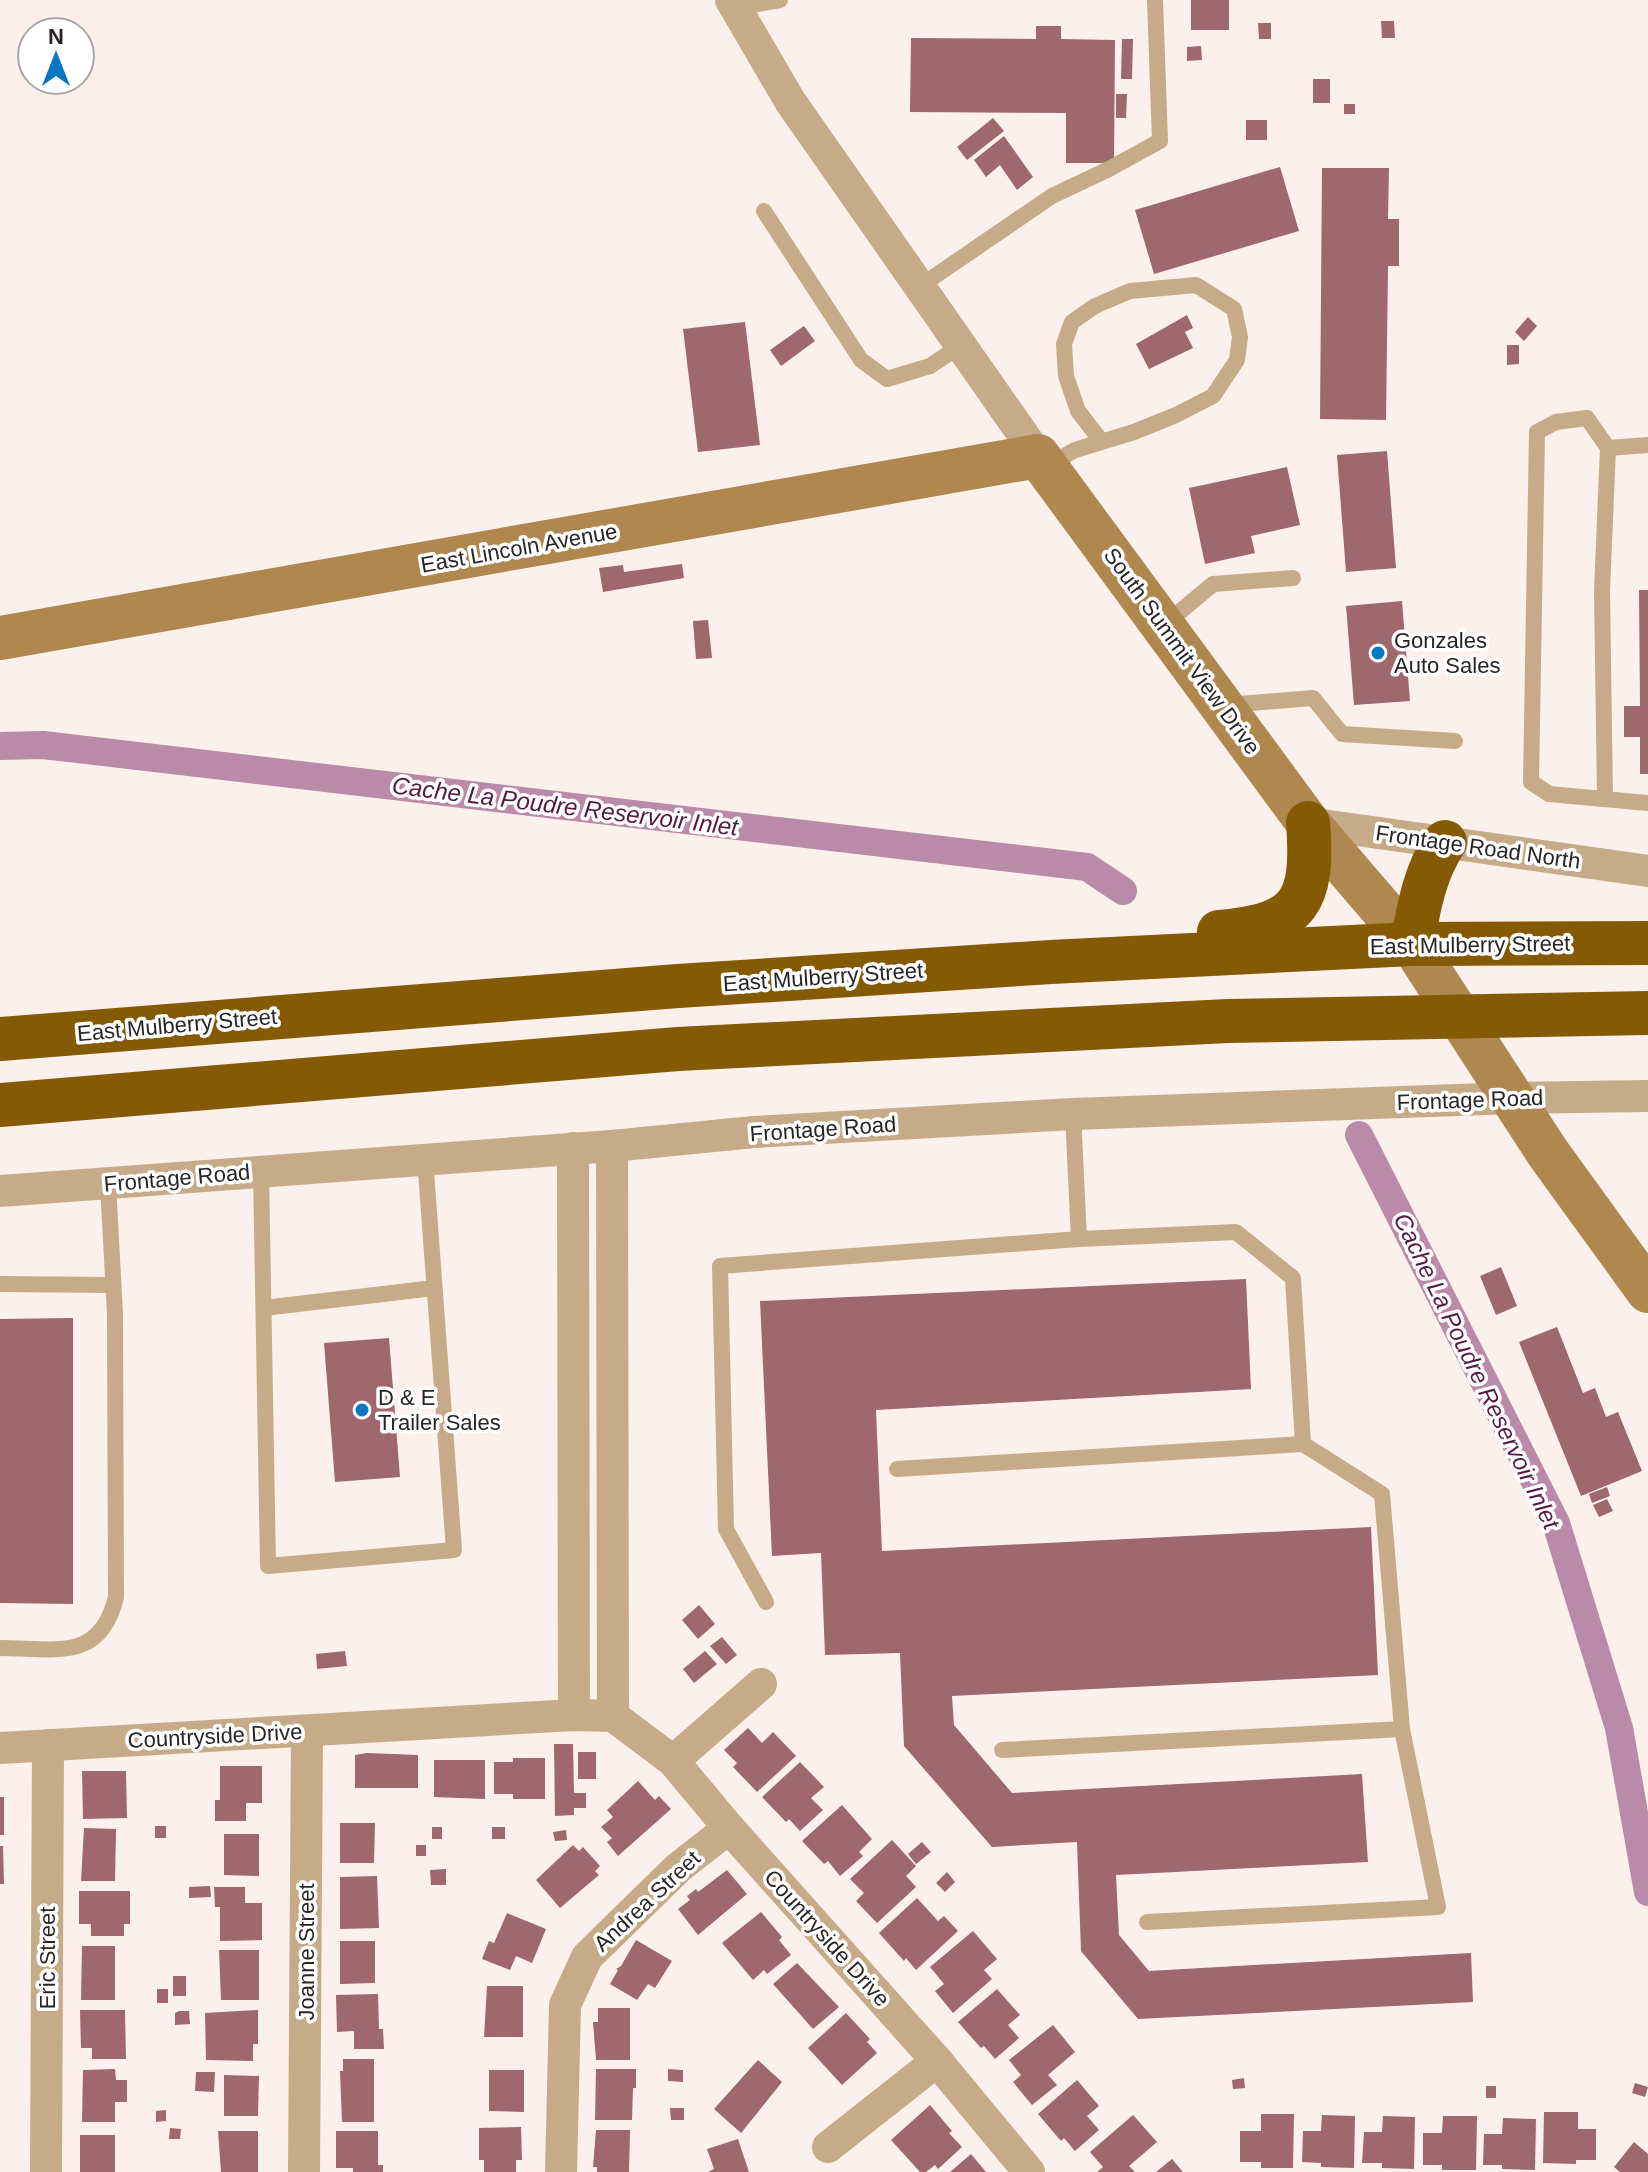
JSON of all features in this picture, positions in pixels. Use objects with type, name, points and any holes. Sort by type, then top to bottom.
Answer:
[{"type":"highway","points":[[1051,962],[1142,937],[1243,930],[1277,920],[1293,910],[1303,897],[1309,878],[1308,823]]},
{"type":"highway","points":[[1412,944],[1423,888],[1432,862],[1445,842]]},
{"type":"highway","name":"East Mulberry Street","points":[[0,1039],[379,1008],[1051,962],[1412,944],[1648,943]]},
{"type":"highway","points":[[0,1017],[285,996],[379,1008]]},
{"type":"highway","points":[[0,1105],[678,1049],[1228,1021],[1648,1013]]},
{"type":"highway","points":[[0,1123],[93,1116],[280,1082]]},
{"type":"street","name":"South Summit View Drive","points":[[733,4],[790,101],[1042,462],[1308,823],[1412,944],[1548,1153],[1648,1291]]},
{"type":"street","name":"East Lincoln Avenue","points":[[0,638],[1042,462]]},
{"type":"street","name":"Frontage Road North","points":[[1308,823],[1648,871]]},
{"type":"street","name":"Frontage Road","points":[[0,1191],[612,1146],[754,1132],[1073,1114],[1648,1096]]},
{"type":"street","points":[[612,1146],[613,1716]]},
{"type":"street","points":[[573,1148],[574,1715]]},
{"type":"street","points":[[673,1761],[761,1684]]},
{"type":"street","name":"Countryside Drive","points":[[0,1748],[574,1715],[613,1716],[673,1761],[937,2061],[1029,2172]]},
{"type":"street","name":"Joanne Street","points":[[304,2172],[307,1731]]},
{"type":"street","name":"Eric Street","points":[[46,2172],[48,1745]]},
{"type":"street","name":"Andrea Street","points":[[561,2172],[565,2005],[587,1957],[678,1868],[729,1828]]},
{"type":"street","points":[[828,2147],[937,2061]]},
{"type":"lane","points":[[733,4],[780,0]]},
{"type":"lane","points":[[919,287],[1052,196],[1160,141],[1155,0]]},
{"type":"lane","points":[[764,211],[861,360],[887,379],[930,366],[960,346]]},
{"type":"lane","points":[[1042,462],[1102,442],[1176,415],[1213,396],[1237,360],[1240,337],[1234,309],[1196,285],[1130,291],[1095,306],[1072,322],[1064,344],[1066,376],[1078,411],[1102,442]]},
{"type":"lane","points":[[1605,798],[1602,591],[1608,448],[1587,418],[1556,422],[1537,432],[1531,782],[1549,794],[1648,803]]},
{"type":"lane","points":[[1608,448],[1648,445]]},
{"type":"lane","points":[[1163,626],[1213,584],[1293,578]]},
{"type":"lane","points":[[1221,705],[1313,698],[1342,734],[1455,741]]},
{"type":"lane","points":[[1073,1114],[1079,1239]]},
{"type":"lane","points":[[261,1171],[268,1566],[454,1550],[425,1158]]},
{"type":"lane","points":[[0,1648],[62,1648],[87,1644],[104,1629],[112,1614],[117,1581],[115,1314],[108,1184]]},
{"type":"lane","points":[[766,1602],[726,1529],[720,1266],[1079,1239],[1236,1232],[1293,1278],[1303,1444]]},
{"type":"lane","points":[[0,1284],[113,1285]]},
{"type":"lane","points":[[264,1308],[434,1288]]},
{"type":"lane","points":[[897,1469],[1303,1444],[1382,1494],[1402,1729],[1438,1907],[1147,1922]]},
{"type":"lane","points":[[1002,1750],[1402,1729]]},
{"type":"building","points":[[1191,0],[1229,0],[1229,30],[1191,30]]},
{"type":"building","points":[[1381,21],[1394,21],[1395,38],[1382,38]]},
{"type":"building","points":[[1258,23],[1271,23],[1271,39],[1259,39]]},
{"type":"building","points":[[1036,26],[1061,26],[1061,39],[1115,40],[1114,163],[1066,163],[1066,113],[910,112],[911,38],[1036,39]]},
{"type":"building","points":[[1122,39],[1133,39],[1132,79],[1121,79]]},
{"type":"building","points":[[1201,46],[1202,60],[1187,61],[1187,47]]},
{"type":"building","points":[[1313,79],[1330,79],[1330,103],[1313,103]]},
{"type":"building","points":[[1116,94],[1127,94],[1126,118],[1116,118]]},
{"type":"building","points":[[1344,104],[1355,104],[1355,114],[1344,114]]},
{"type":"building","points":[[993,118],[1004,131],[967,160],[957,147]]},
{"type":"building","points":[[1246,120],[1267,120],[1267,140],[1246,140]]},
{"type":"building","points":[[1004,136],[1033,177],[1017,190],[1000,165],[986,177],[974,160]]},
{"type":"building","points":[[1280,167],[1299,231],[1154,274],[1135,210]]},
{"type":"building","points":[[1322,168],[1389,168],[1388,219],[1399,219],[1399,266],[1388,266],[1386,420],[1320,419]]},
{"type":"building","points":[[1187,315],[1193,328],[1185,332],[1193,348],[1149,369],[1136,344]]},
{"type":"building","points":[[1528,317],[1537,326],[1524,341],[1515,332]]},
{"type":"building","points":[[745,322],[760,445],[698,452],[683,329]]},
{"type":"building","points":[[804,326],[815,341],[781,366],[770,350]]},
{"type":"building","points":[[1507,345],[1519,345],[1519,364],[1507,365]]},
{"type":"building","points":[[1387,451],[1396,568],[1346,572],[1337,455]]},
{"type":"building","points":[[1287,467],[1300,525],[1251,536],[1255,553],[1205,564],[1189,488]]},
{"type":"building","points":[[682,564],[684,578],[603,592],[599,568],[623,565],[624,572]]},
{"type":"building","points":[[1639,590],[1648,590],[1648,774],[1640,774],[1640,737],[1624,737],[1624,706],[1640,706]]},
{"type":"building","name":"Gonzales Auto Sales","points":[[1402,601],[1410,701],[1354,705],[1346,606]]},
{"type":"building","points":[[708,620],[712,658],[696,659],[693,621]]},
{"type":"building","points":[[1501,1267],[1517,1306],[1496,1315],[1480,1276]]},
{"type":"building","points":[[1246,1279],[1251,1389],[876,1410],[882,1551],[1371,1527],[1378,1675],[952,1696],[954,1725],[1012,1793],[1362,1774],[1368,1862],[1116,1875],[1119,1935],[1149,1971],[1471,1953],[1473,2002],[1138,2019],[1081,1951],[1077,1842],[992,1847],[904,1746],[900,1653],[825,1655],[821,1553],[772,1556],[760,1301]]},
{"type":"building","points":[[73,1318],[73,1604],[0,1603],[0,1319]]},
{"type":"building","points":[[1557,1327],[1583,1393],[1595,1388],[1606,1417],[1618,1412],[1642,1471],[1581,1496],[1519,1342]]},
{"type":"building","name":"D & E Trailer Sales","points":[[389,1338],[400,1477],[335,1482],[324,1343]]},
{"type":"building","points":[[1607,1487],[1610,1496],[1592,1503],[1589,1494]]},
{"type":"building","points":[[1607,1499],[1613,1511],[1599,1517],[1593,1505]]},
{"type":"building","points":[[699,1605],[715,1624],[698,1639],[682,1620]]},
{"type":"building","points":[[722,1637],[737,1655],[726,1664],[710,1646]]},
{"type":"building","points":[[345,1651],[347,1666],[317,1669],[316,1654]]},
{"type":"building","points":[[705,1651],[717,1664],[694,1683],[683,1669]]},
{"type":"building","points":[[748,1728],[762,1743],[773,1732],[796,1756],[757,1792],[733,1767],[737,1763],[724,1750]]},
{"type":"building","points":[[554,1744],[573,1744],[574,1793],[586,1793],[586,1808],[574,1808],[574,1815],[555,1816]]},
{"type":"building","points":[[578,1752],[596,1752],[596,1779],[578,1779]]},
{"type":"building","points":[[355,1755],[418,1755],[418,1788],[355,1788]]},
{"type":"building","points":[[513,1758],[545,1758],[545,1799],[513,1799],[513,1794],[494,1794],[494,1762],[513,1762]]},
{"type":"building","points":[[434,1760],[485,1760],[485,1799],[434,1797]]},
{"type":"building","points":[[800,1762],[824,1787],[811,1798],[823,1810],[800,1831],[789,1819],[786,1822],[762,1797]]},
{"type":"building","points":[[220,1766],[262,1766],[262,1803],[246,1803],[246,1821],[215,1821],[215,1800],[220,1800]]},
{"type":"building","points":[[82,1771],[126,1771],[127,1818],[83,1819]]},
{"type":"building","points":[[638,1781],[655,1800],[659,1796],[671,1809],[618,1856],[607,1842],[612,1838],[601,1827],[613,1817],[607,1810]]},
{"type":"building","points":[[0,1797],[4,1797],[4,1835],[0,1835]]},
{"type":"building","points":[[842,1805],[872,1839],[859,1852],[863,1856],[840,1876],[828,1861],[824,1864],[802,1841]]},
{"type":"building","points":[[340,1823],[375,1823],[374,1863],[340,1863]]},
{"type":"building","points":[[155,1826],[166,1826],[166,1838],[155,1838]]},
{"type":"building","points":[[432,1827],[442,1827],[442,1839],[432,1839]]},
{"type":"building","points":[[492,1827],[505,1827],[505,1839],[492,1839]]},
{"type":"building","points":[[84,1828],[116,1829],[115,1881],[81,1881]]},
{"type":"building","points":[[566,1830],[567,1840],[555,1841],[553,1832]]},
{"type":"building","points":[[224,1834],[259,1834],[259,1876],[224,1875]]},
{"type":"building","points":[[892,1840],[916,1866],[906,1876],[916,1887],[877,1923],[856,1901],[864,1893],[850,1879]]},
{"type":"building","points":[[922,1842],[931,1852],[916,1864],[908,1854]]},
{"type":"building","points":[[416,1845],[426,1845],[426,1856],[416,1856]]},
{"type":"building","points":[[573,1845],[579,1851],[583,1847],[600,1866],[595,1871],[599,1875],[560,1908],[536,1880]]},
{"type":"building","points":[[0,1846],[3,1846],[4,1884],[0,1884]]},
{"type":"building","points":[[446,1869],[446,1885],[431,1885],[430,1870]]},
{"type":"building","points":[[727,1870],[747,1894],[698,1935],[678,1909],[690,1900],[687,1896],[696,1889],[698,1892]]},
{"type":"building","points":[[947,1872],[955,1882],[945,1892],[936,1883]]},
{"type":"building","points":[[377,1876],[379,1928],[340,1929],[340,1877]]},
{"type":"building","points":[[210,1886],[211,1897],[189,1898],[189,1887]]},
{"type":"building","points":[[214,1887],[245,1887],[245,1903],[262,1903],[262,1940],[220,1941],[220,1907],[215,1907]]},
{"type":"building","points":[[79,1891],[130,1891],[130,1924],[124,1924],[124,1936],[91,1936],[91,1924],[79,1924]]},
{"type":"building","points":[[917,1898],[938,1921],[944,1916],[958,1931],[916,1970],[879,1933]]},
{"type":"building","points":[[761,1912],[782,1937],[779,1940],[791,1955],[767,1974],[764,1970],[753,1980],[722,1943]]},
{"type":"building","points":[[507,1913],[546,1929],[532,1963],[516,1956],[510,1970],[482,1959],[489,1941],[494,1943]]},
{"type":"building","points":[[973,1931],[997,1959],[984,1970],[992,1979],[953,2013],[935,1991],[944,1984],[930,1967]]},
{"type":"building","points":[[636,1940],[672,1961],[655,1988],[648,1984],[637,2000],[610,1984],[616,1969],[621,1966]]},
{"type":"building","points":[[340,1941],[375,1941],[375,1983],[340,1984]]},
{"type":"building","points":[[82,1946],[115,1946],[115,2000],[81,2000]]},
{"type":"building","points":[[219,1950],[259,1950],[259,2000],[221,2000]]},
{"type":"building","points":[[797,1963],[839,2007],[813,2029],[773,1984]]},
{"type":"building","points":[[173,1976],[186,1976],[186,1996],[173,1996]]},
{"type":"building","points":[[487,1986],[523,1986],[523,2037],[484,2037]]},
{"type":"building","points":[[157,1989],[168,1989],[168,2003],[157,2003]]},
{"type":"building","points":[[997,1989],[1020,2015],[1008,2025],[1019,2038],[995,2059],[958,2022]]},
{"type":"building","points":[[378,1994],[379,2029],[383,2029],[384,2049],[354,2049],[354,2031],[337,2032],[336,1995]]},
{"type":"building","points":[[598,2008],[630,2008],[630,2060],[596,2060],[593,2022],[598,2022]]},
{"type":"building","points":[[80,2010],[125,2010],[126,2059],[92,2059],[92,2048],[81,2048]]},
{"type":"building","points":[[258,2010],[258,2044],[253,2044],[253,2061],[206,2060],[205,2013]]},
{"type":"building","points":[[189,2011],[190,2024],[175,2025],[175,2013]]},
{"type":"building","points":[[846,2013],[870,2039],[867,2042],[877,2053],[842,2085],[808,2048]]},
{"type":"building","points":[[1053,2025],[1075,2052],[1048,2075],[1057,2085],[1032,2105],[1013,2082],[1021,2075],[1009,2060]]},
{"type":"building","points":[[343,2059],[374,2059],[374,2122],[342,2122],[340,2071],[343,2071]]},
{"type":"building","points":[[758,2060],[782,2082],[741,2133],[714,2109]]},
{"type":"building","points":[[115,2069],[116,2080],[127,2080],[127,2102],[115,2102],[115,2122],[82,2122],[83,2070]]},
{"type":"building","points":[[596,2069],[636,2069],[632,2120],[595,2120]]},
{"type":"building","points":[[668,2069],[683,2070],[683,2082],[668,2081]]},
{"type":"building","points":[[489,2070],[524,2070],[524,2112],[489,2111]]},
{"type":"building","points":[[196,2072],[215,2072],[214,2092],[195,2091]]},
{"type":"building","points":[[224,2075],[259,2076],[258,2116],[224,2116]]},
{"type":"building","points":[[1244,2078],[1245,2088],[1233,2089],[1232,2080]]},
{"type":"building","points":[[1077,2080],[1099,2106],[1087,2116],[1099,2130],[1075,2151],[1064,2138],[1061,2141],[1038,2114]]},
{"type":"building","points":[[1635,2083],[1648,2087],[1645,2097],[1632,2093]]},
{"type":"building","points":[[1486,2086],[1496,2086],[1496,2098],[1486,2098]]},
{"type":"building","points":[[930,2105],[962,2147],[938,2169],[935,2165],[926,2172],[920,2172],[891,2140]]},
{"type":"building","points":[[670,2108],[684,2108],[684,2120],[671,2120]]},
{"type":"building","points":[[166,2110],[166,2121],[156,2122],[156,2111]]},
{"type":"building","points":[[1544,2112],[1578,2112],[1578,2129],[1596,2129],[1596,2160],[1576,2160],[1576,2164],[1543,2163]]},
{"type":"building","points":[[1261,2114],[1294,2114],[1293,2168],[1261,2168],[1261,2162],[1240,2162],[1240,2131],[1261,2131]]},
{"type":"building","points":[[1133,2115],[1157,2142],[1129,2166],[1135,2172],[1097,2172],[1103,2167],[1090,2152]]},
{"type":"building","points":[[1322,2115],[1355,2116],[1354,2168],[1321,2167],[1321,2163],[1302,2162],[1303,2131],[1321,2131]]},
{"type":"building","points":[[1383,2116],[1415,2117],[1414,2169],[1382,2168],[1382,2163],[1362,2163],[1364,2132],[1382,2132]]},
{"type":"building","points":[[1443,2116],[1477,2116],[1476,2170],[1442,2170],[1442,2165],[1423,2165],[1423,2133],[1442,2133]]},
{"type":"building","points":[[1503,2118],[1536,2119],[1535,2170],[1483,2165],[1484,2134],[1502,2134]]},
{"type":"building","points":[[521,2127],[522,2160],[516,2160],[516,2172],[484,2172],[484,2160],[479,2160],[479,2128]]},
{"type":"building","points":[[170,2128],[181,2129],[180,2139],[169,2139]]},
{"type":"building","points":[[596,2130],[630,2130],[629,2172],[597,2172],[597,2167],[593,2167]]},
{"type":"building","points":[[218,2131],[258,2131],[258,2172],[221,2172]]},
{"type":"building","points":[[336,2131],[378,2131],[378,2165],[383,2165],[383,2172],[353,2172],[353,2168],[336,2168]]},
{"type":"building","points":[[80,2135],[115,2135],[115,2172],[80,2172]]},
{"type":"building","points":[[738,2139],[749,2172],[708,2172],[714,2169],[707,2149]]},
{"type":"building","points":[[1634,2142],[1648,2154],[1648,2172],[1620,2172],[1614,2167]]},
{"type":"building","points":[[971,2154],[986,2172],[950,2172]]},
{"type":"building","points":[[1172,2159],[1183,2172],[1156,2172]]},
{"type":"waterway","name":"Cache La Poudre Reservoir Inlet","points":[[0,746],[43,745],[1087,867],[1123,891]]},
{"type":"waterway","name":"Cache La Poudre Reservoir Inlet","points":[[1359,1135],[1556,1523],[1619,1728],[1648,1892]]},
{"type":"place","name":"Gonzales Auto Sales","points":[[1378,653]]},
{"type":"place","name":"D & E Trailer Sales","points":[[362,1410]]}]
